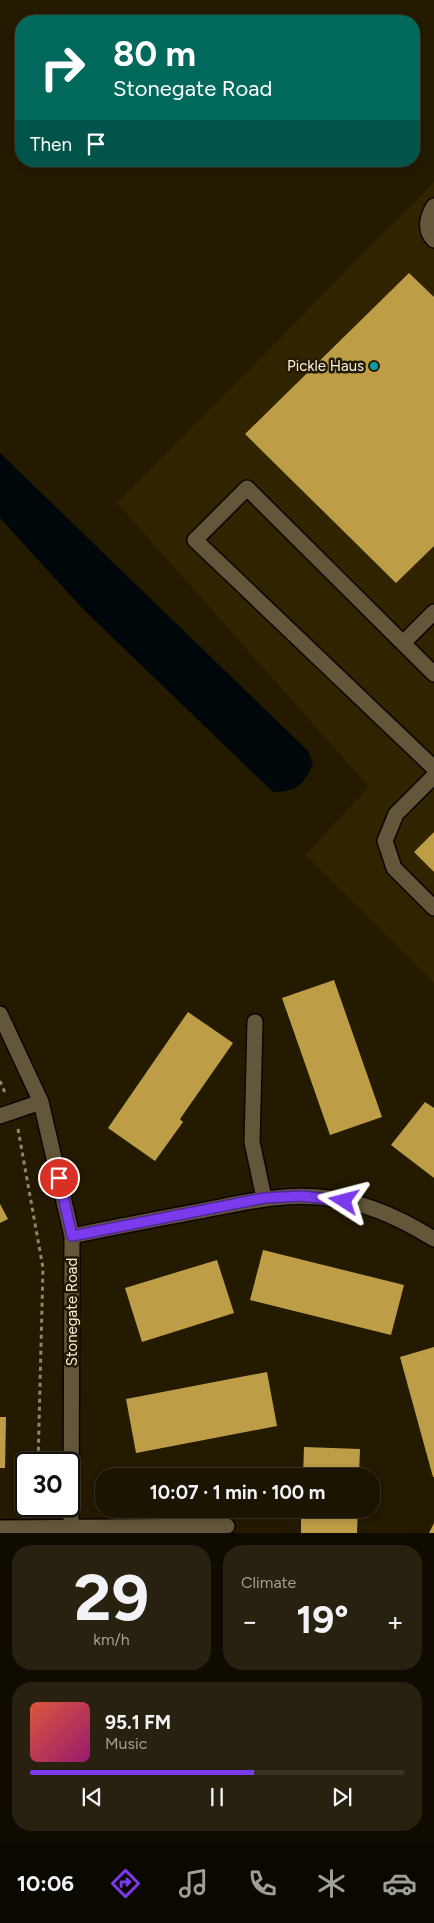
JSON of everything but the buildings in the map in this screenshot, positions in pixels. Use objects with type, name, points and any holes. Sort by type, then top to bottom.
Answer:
[{"type":"street","points":[[434,206],[429,214],[428,223],[430,236],[434,240]]},
{"type":"street","points":[[434,674],[247,488],[195,540],[434,768]]},
{"type":"street","points":[[403,643],[434,612]]},
{"type":"street","points":[[434,776],[396,814],[384,842],[394,868],[434,908]]},
{"type":"street","name":"Stonegate Road","points":[[0,1014],[41,1102],[72,1236],[71,1530]]},
{"type":"street","points":[[255,1022],[252,1142],[264,1198]]},
{"type":"street","points":[[6,1114],[41,1102]]},
{"type":"street","points":[[72,1236],[264,1198],[329,1198],[359,1204],[408,1223],[434,1239]]},
{"type":"street","points":[[0,1528],[71,1530],[227,1526]]},
{"type":"path","points":[[0,1081],[6,1114],[21,1142],[44,1268],[38,1452]]},
{"type":"shaded area","points":[[434,182],[434,983],[305,855],[369,787],[117,503]]},
{"type":"shaded area","points":[[0,453],[308,751],[313,764],[306,778],[298,786],[294,789],[273,792],[83,609],[0,518]]},
{"type":"place","name":"Pickle Haus","points":[[374,366]]},
{"type":"route","points":[[59,1178],[72,1236],[264,1198],[302,1196],[344,1201]]}]
